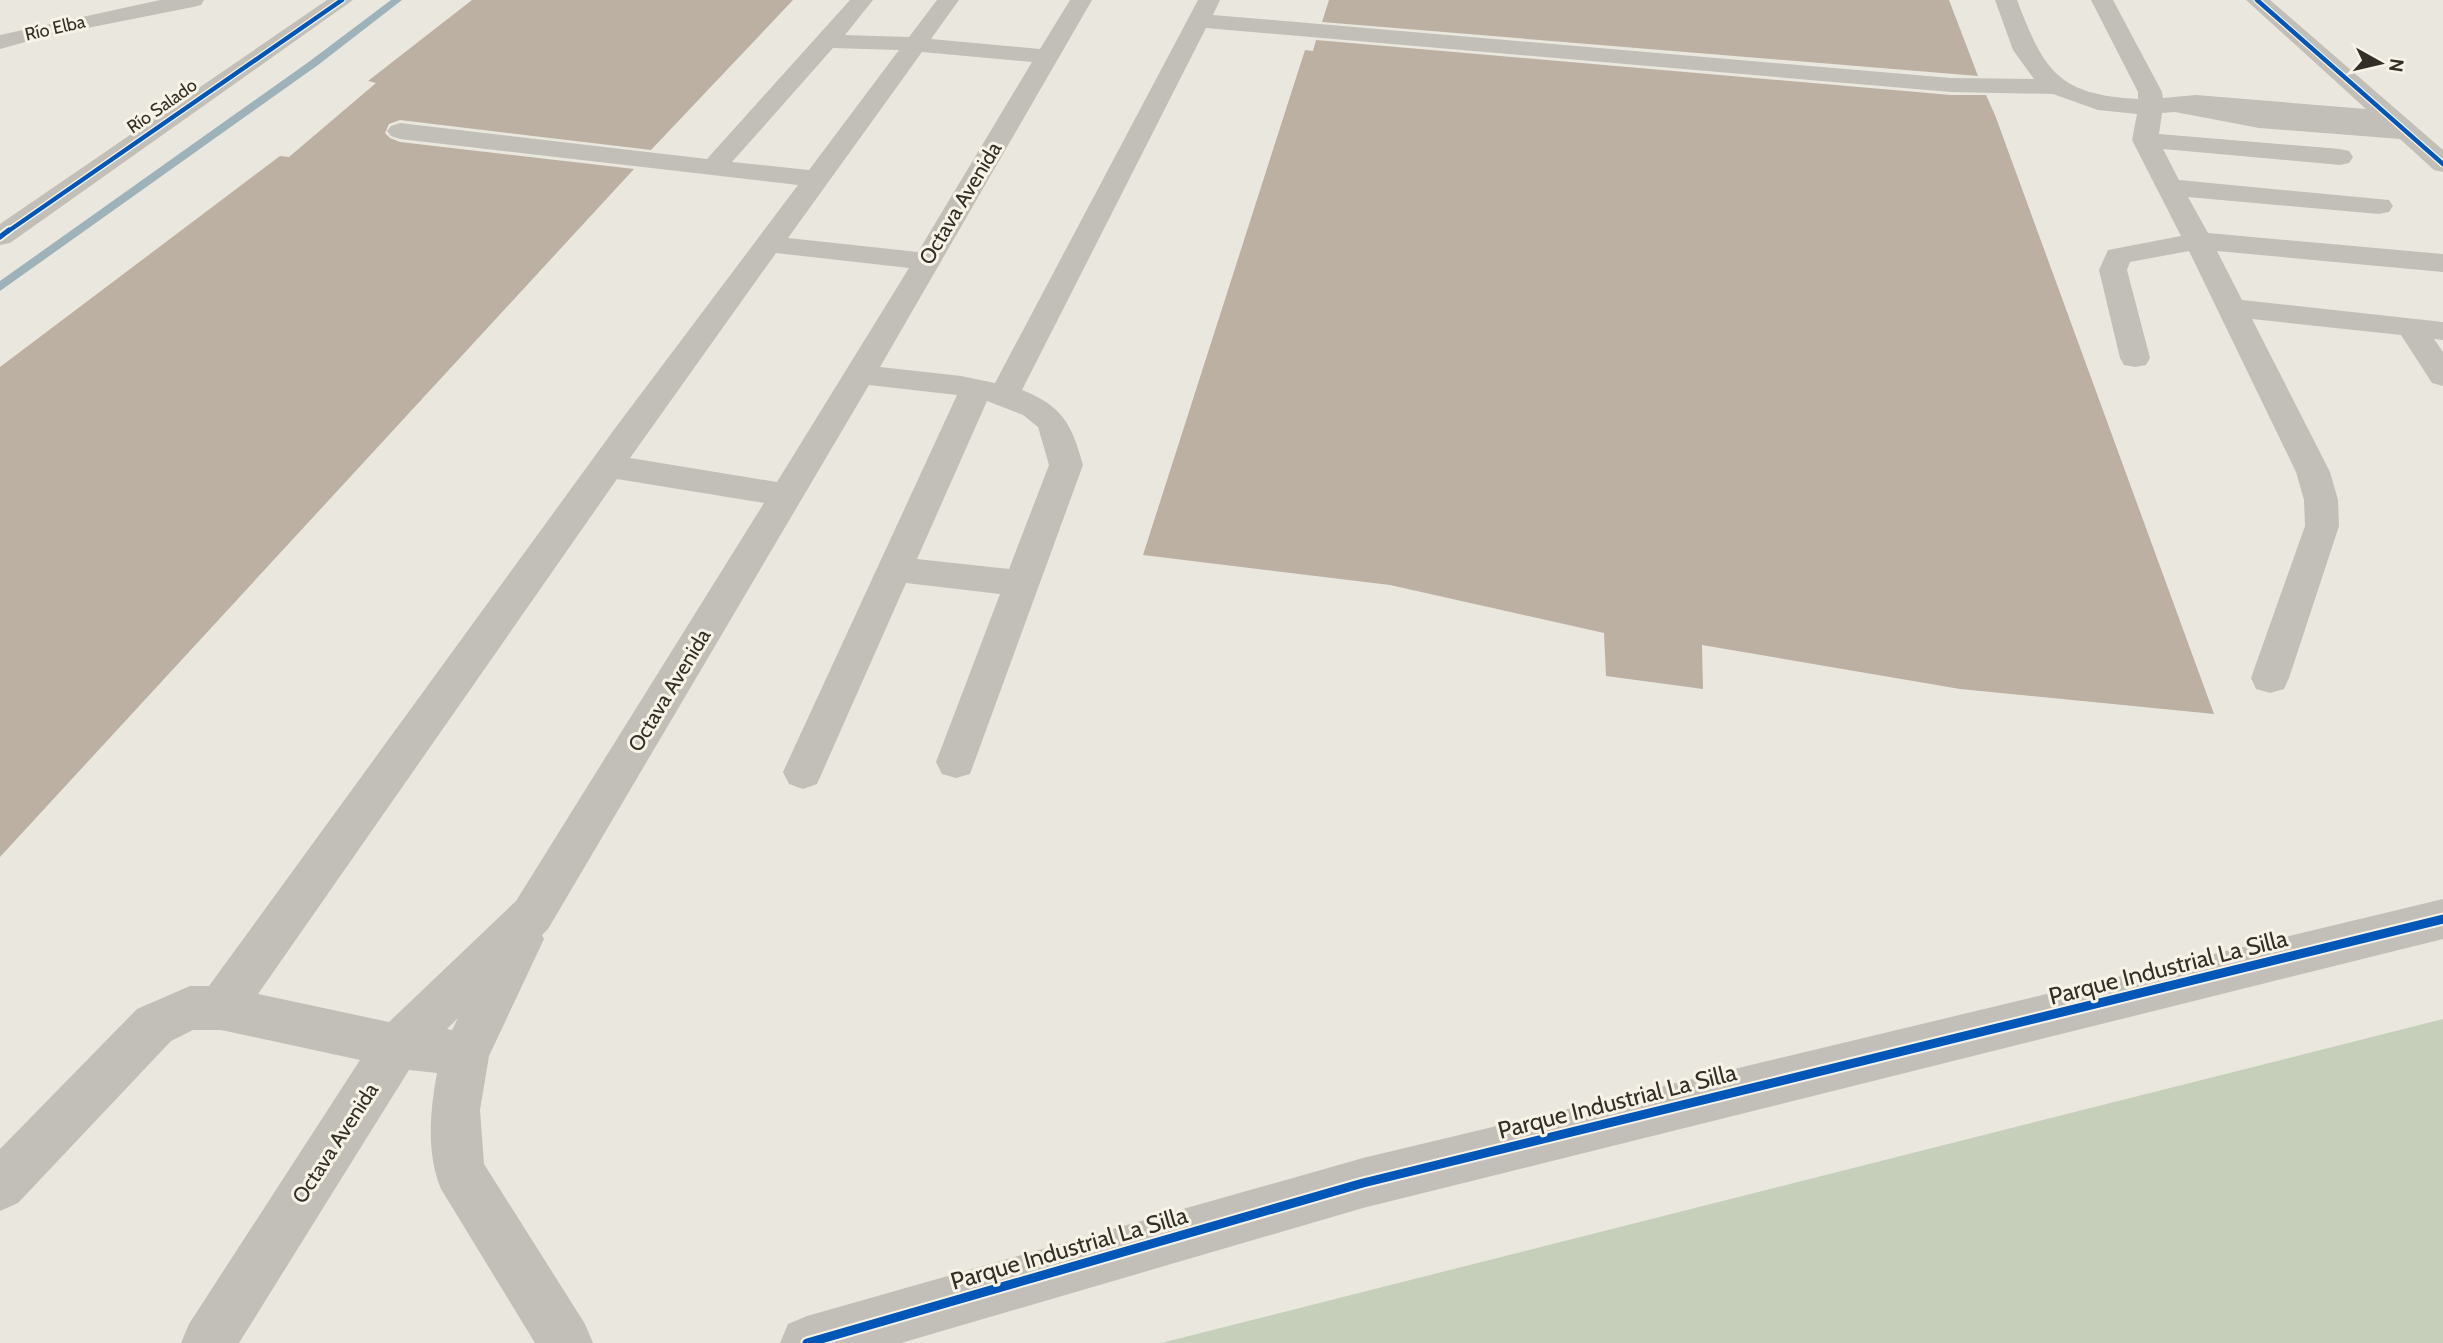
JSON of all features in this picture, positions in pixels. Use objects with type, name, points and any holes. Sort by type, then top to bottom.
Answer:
[{"type":"street","name":"Río Elba","points":[[0,41],[193,0]]},
{"type":"street","name":"Río Salado","points":[[0,237],[342,0]]},
{"type":"street","points":[[714,167],[746,126],[829,41],[862,0]]},
{"type":"street","points":[[221,1008],[628,435],[948,0]]},
{"type":"street","name":"Octava Avenida","points":[[208,1343],[397,1046],[532,915],[860,374],[1081,0]]},
{"type":"street","points":[[2006,0],[2024,48],[2035,67],[2059,87]]},
{"type":"street","points":[[2102,0],[2150,92],[2163,106]]},
{"type":"street","points":[[2256,0],[2443,164]]},
{"type":"street","points":[[803,772],[895,569],[990,391],[1203,10],[1951,85],[2059,87],[2112,106],[2163,106],[2241,118],[2396,125]]},
{"type":"street","points":[[829,41],[916,44],[1048,57]]},
{"type":"street","points":[[2144,140],[2163,106]]},
{"type":"street","points":[[400,131],[815,179]]},
{"type":"street","points":[[2144,140],[2340,157]]},
{"type":"street","points":[[2144,140],[2233,308],[2313,472],[2321,500],[2322,526],[2270,678]]},
{"type":"street","points":[[2170,187],[2379,206]]},
{"type":"street","points":[[2134,358],[2113,270],[2118,256],[2197,240],[2443,262]]},
{"type":"street","points":[[768,244],[926,261]]},
{"type":"street","points":[[2233,308],[2443,331]]},
{"type":"street","points":[[2411,327],[2443,376]]},
{"type":"street","points":[[860,374],[990,391],[1032,406],[1051,421],[1066,465],[956,762]]},
{"type":"street","points":[[608,466],[787,495]]},
{"type":"street","points":[[895,569],[1023,584]]},
{"type":"street","points":[[532,915],[465,1054],[455,1110],[459,1171],[566,1343]]},
{"type":"street","name":"Parque Industrial La Silla","points":[[807,1343],[1363,1183],[2443,919]]},
{"type":"street","points":[[0,1185],[154,1024],[190,1008],[221,1008],[397,1046],[465,1054]]},
{"type":"green space","points":[[2443,1019],[2443,1343],[1161,1343]]},
{"type":"building","points":[[472,0],[793,0],[651,150],[400,120],[389,124],[385,133],[400,142],[634,169],[0,857],[0,367],[280,156],[289,157],[376,83],[368,81]]},
{"type":"building","points":[[1329,0],[1949,0],[1978,76],[1322,22]]},
{"type":"building","points":[[1316,40],[1951,95],[1986,95],[2214,714],[1960,689],[1702,645],[1703,689],[1606,676],[1604,633],[1390,585],[1143,555],[1305,50],[1313,51]]},
{"type":"waterway","points":[[0,287],[314,63],[397,0]]},
{"type":"cycle path","points":[[0,237],[342,0]]},
{"type":"cycle path","points":[[2257,0],[2443,164]]},
{"type":"cycle path","points":[[807,1343],[1363,1183],[2443,919]]}]
